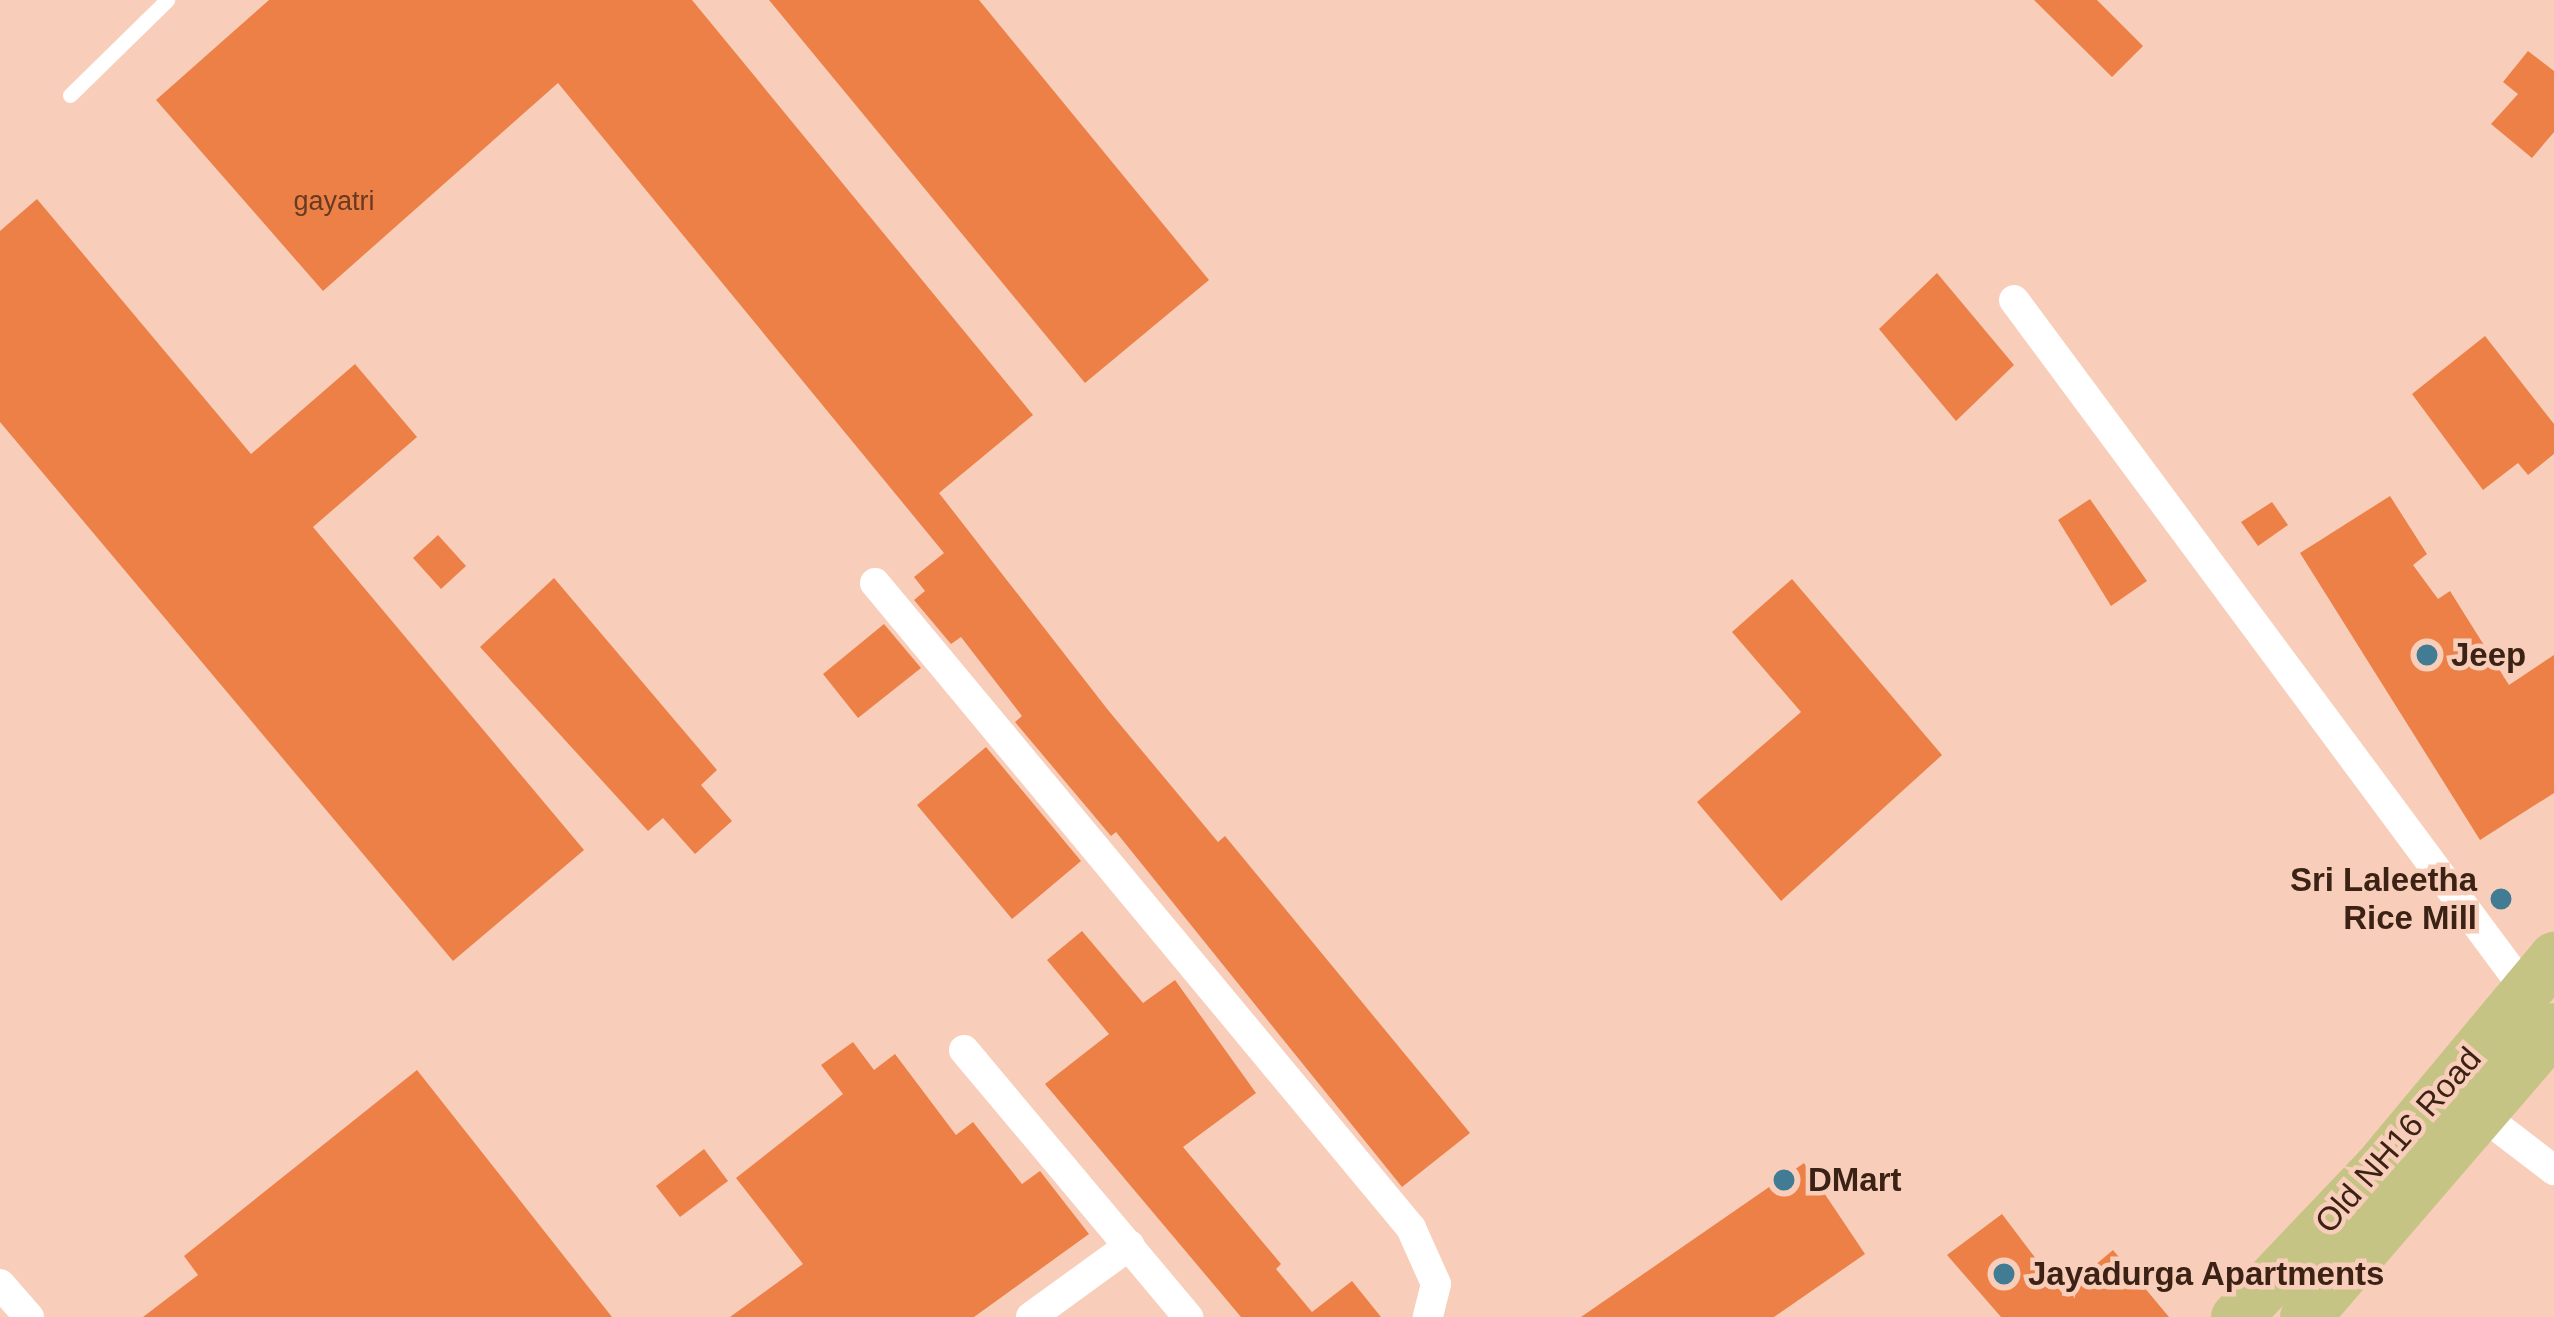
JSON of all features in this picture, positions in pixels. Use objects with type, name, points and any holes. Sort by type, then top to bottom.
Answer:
[{"type":"main road","name":"Old NH16 Road","points":[[2305,1317],[2482,1115],[2545,993]]},
{"type":"main road","name":"Old NH16 Road","points":[[2236,1317],[2545,993]]},
{"type":"street","points":[[2014,300],[2545,993]]},
{"type":"street","points":[[875,583],[1411,1228],[1436,1285],[1428,1317]]},
{"type":"street","points":[[964,1050],[1188,1317]]},
{"type":"street","points":[[2482,1115],[2554,1170]]},
{"type":"street","points":[[1031,1317],[1130,1245]]},
{"type":"street","points":[[0,1284],[29,1317]]},
{"type":"lane","points":[[70,95],[167,0]]},
{"type":"building","points":[[269,0],[692,0],[1033,415],[939,493],[1108,710],[1218,842],[1225,836],[1470,1133],[1402,1187],[1116,832],[1111,836],[1015,722],[1022,716],[961,637],[951,644],[914,600],[925,591],[914,577],[944,553],[558,83],[323,291],[156,100]]},
{"type":"building","points":[[769,0],[979,0],[1209,280],[1085,383]]},
{"type":"building","points":[[2034,0],[2097,0],[2143,46],[2112,77]]},
{"type":"building","points":[[2528,51],[2554,71],[2554,132],[2532,158],[2491,124],[2518,94],[2503,82]]},
{"type":"building","points":[[37,199],[251,454],[355,364],[417,437],[313,527],[584,850],[453,961],[0,422],[0,231]]},
{"type":"building","points":[[1937,273],[2014,365],[1956,421],[1879,329]]},
{"type":"building","points":[[2485,336],[2554,424],[2554,454],[2528,475],[2518,463],[2483,490],[2412,394]]},
{"type":"building","name":"Jeep","points":[[2390,496],[2427,554],[2413,565],[2438,599],[2450,591],[2509,685],[2554,655],[2554,793],[2480,840],[2300,553]]},
{"type":"building","points":[[2090,499],[2147,581],[2111,606],[2058,520]]},
{"type":"building","points":[[2272,502],[2288,525],[2258,546],[2241,522]]},
{"type":"building","points":[[438,535],[466,566],[441,589],[413,558]]},
{"type":"building","points":[[554,578],[717,770],[701,785],[732,821],[695,854],[663,818],[648,831],[480,647]]},
{"type":"building","points":[[1792,579],[1942,755],[1781,901],[1697,802],[1801,712],[1732,632]]},
{"type":"building","points":[[884,624],[921,668],[858,718],[823,674]]},
{"type":"building","points":[[986,747],[1081,861],[1012,919],[917,805]]},
{"type":"building","points":[[1082,931],[1143,1003],[1175,980],[1256,1093],[1183,1147],[1281,1264],[1276,1269],[1312,1312],[1352,1281],[1381,1317],[1241,1317],[1045,1084],[1109,1034],[1047,960]]},
{"type":"building","points":[[853,1042],[874,1070],[895,1054],[956,1135],[973,1122],[1022,1184],[1040,1171],[1089,1234],[974,1317],[730,1317],[803,1264],[736,1178],[843,1094],[821,1065]]},
{"type":"building","points":[[417,1070],[612,1317],[143,1317],[198,1275],[184,1256]]},
{"type":"building","points":[[704,1149],[728,1181],[680,1217],[656,1186]]},
{"type":"building","points":[[1804,1163],[1865,1254],[1774,1317],[1581,1317]]},
{"type":"building","name":"Jayadurga Apartments","points":[[2002,1214],[2062,1293],[2113,1250],[2169,1317],[2001,1317],[1947,1255]]},
{"type":"place","name":"Jeep","points":[[2427,655]]},
{"type":"place","name":"Sri Laleetha Rice Mill","points":[[2501,899]]},
{"type":"place","name":"DMart","points":[[1784,1180]]},
{"type":"place","name":"Jayadurga Apartments","points":[[2004,1274]]}]
